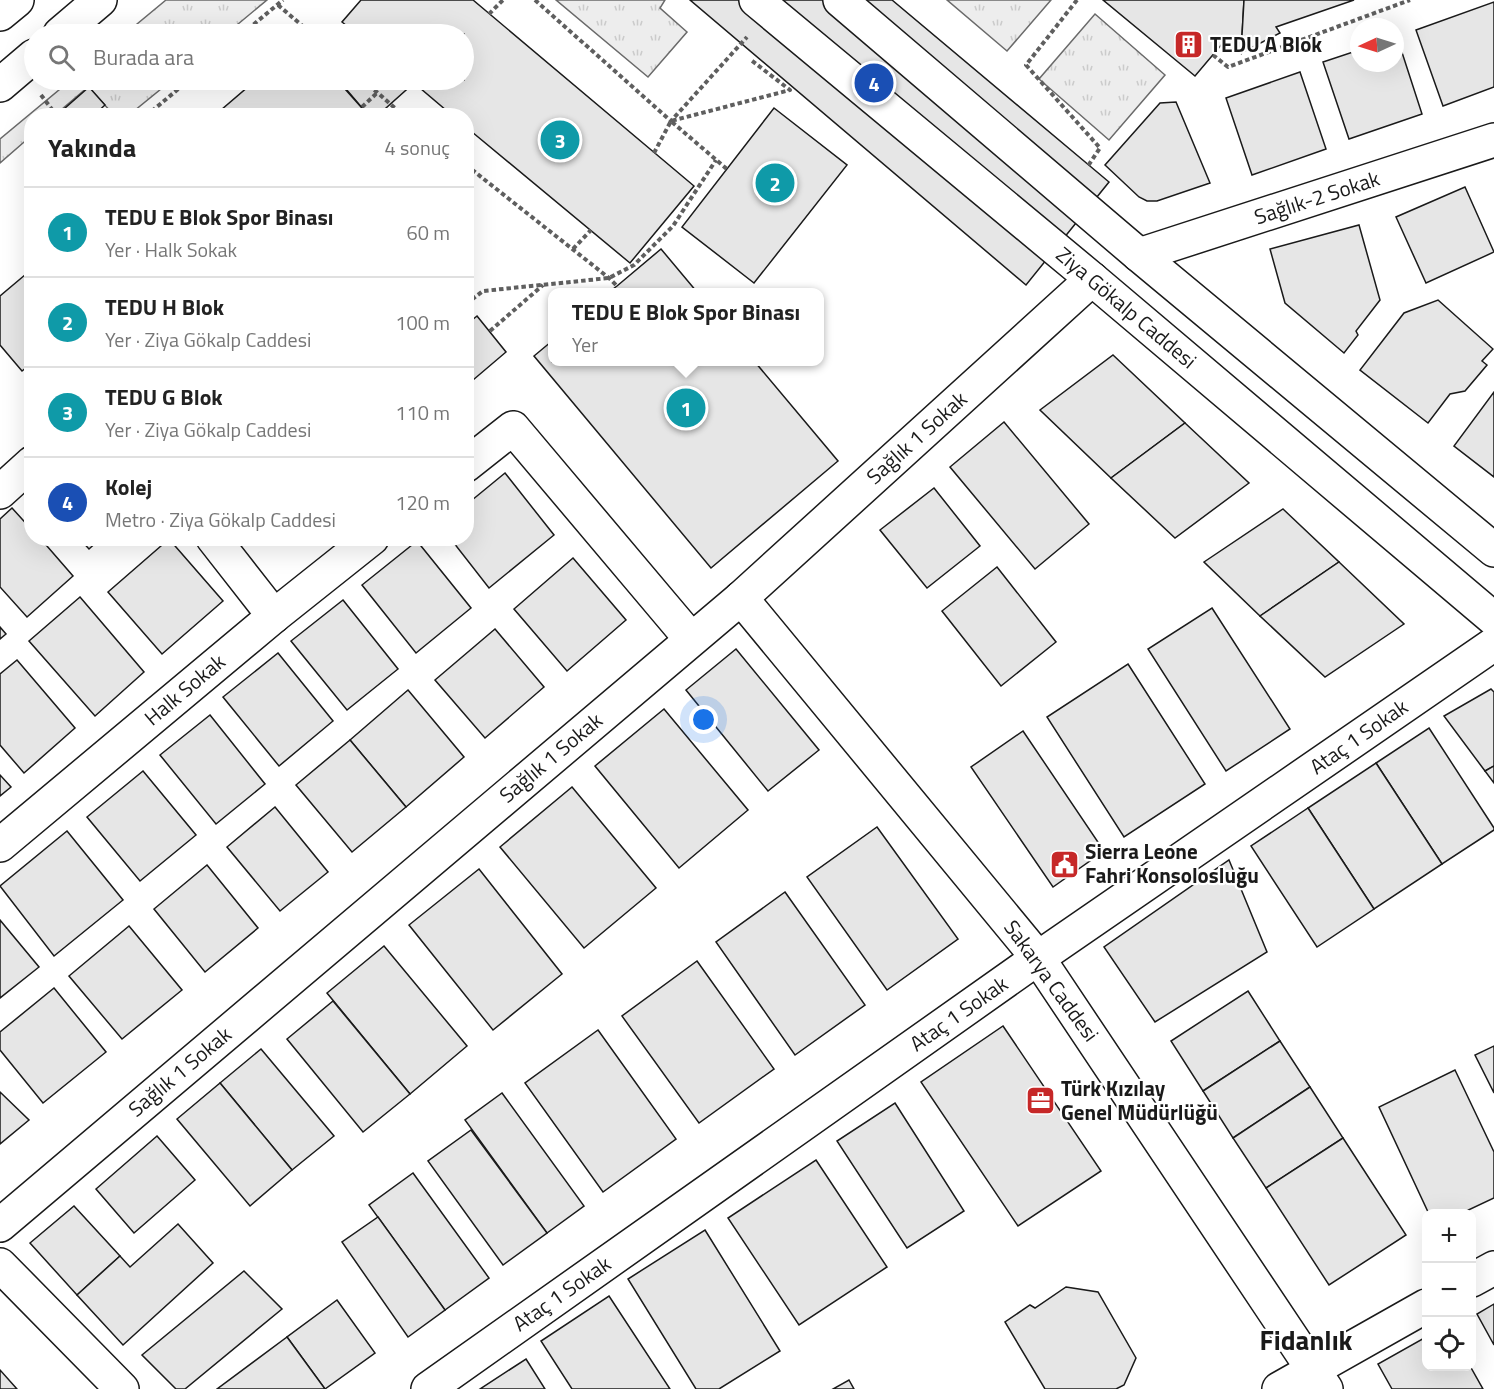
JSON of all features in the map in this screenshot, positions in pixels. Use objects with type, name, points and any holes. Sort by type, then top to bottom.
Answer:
[{"type":"street","points":[[0,14],[17,0]]},
{"type":"street","points":[[72,24],[100,0]]},
{"type":"street","points":[[840,0],[1139,255],[1494,550]]},
{"type":"street","name":"Ziya Gökalp Caddesi","points":[[763,6],[1092,279],[1494,619]]},
{"type":"street","points":[[0,85],[24,65]]},
{"type":"street","name":"Sağlık-2 Sokak","points":[[1139,255],[1494,140]]},
{"type":"street","name":"Sağlık 1 Sokak","points":[[0,1225],[741,598],[1092,279]]},
{"type":"street","points":[[474,459],[513,428],[691,639]]},
{"type":"street","points":[[0,492],[24,470]]},
{"type":"street","points":[[219,546],[274,616]]},
{"type":"street","name":"Halk Sokak","points":[[0,845],[274,616],[362,546]]},
{"type":"street","name":"Sakarya Caddesi","points":[[741,598],[1038,958],[1321,1379]]},
{"type":"street","name":"Ataç 1 Sokak","points":[[428,1389],[1038,958],[1494,644]]},
{"type":"street","points":[[0,1265],[122,1389]]},
{"type":"street","points":[[1476,1278],[1494,1268]]},
{"type":"street","points":[[1279,1389],[1321,1379],[1422,1309]]},
{"type":"path","points":[[254,24],[283,0]]},
{"type":"path","points":[[489,14],[502,0]]},
{"type":"path","points":[[535,0],[728,170]]},
{"type":"path","points":[[1068,195],[1100,148],[1026,64],[1077,0]]},
{"type":"path","points":[[1213,55],[1228,67],[1410,0]]},
{"type":"path","points":[[278,5],[300,24]]},
{"type":"path","points":[[654,153],[671,122],[763,6]]},
{"type":"path","points":[[671,122],[790,90],[751,60]]},
{"type":"path","points":[[156,108],[177,90]]},
{"type":"path","points":[[376,90],[395,108]]},
{"type":"path","points":[[362,107],[378,92]]},
{"type":"path","points":[[474,298],[483,291],[609,278],[634,265],[673,226],[716,160]]},
{"type":"path","points":[[474,171],[617,286]]},
{"type":"path","points":[[573,249],[591,230]]},
{"type":"path","points":[[490,332],[544,285]]},
{"type":"green space","points":[[166,0],[267,0],[238,24],[137,24]]},
{"type":"green space","points":[[556,0],[665,0],[660,8],[687,32],[648,77]]},
{"type":"green space","points":[[947,0],[1051,0],[1007,51]]},
{"type":"green space","points":[[1095,14],[1165,75],[1109,140],[1039,79]]},
{"type":"green space","points":[[59,90],[84,90],[63,108],[37,108]]},
{"type":"green space","points":[[91,90],[160,90],[138,108],[108,108]]},
{"type":"green space","points":[[24,119],[24,142],[0,163],[0,139]]},
{"type":"building","points":[[361,0],[473,0],[694,186],[630,263],[474,134],[474,108],[444,108],[422,90],[474,90],[474,24],[344,24],[342,22]]},
{"type":"building","points":[[690,0],[892,0],[1109,182],[1026,285]]},
{"type":"building","name":"TEDU A Blok","points":[[1103,0],[1244,0],[1241,53],[1228,37],[1195,76]]},
{"type":"building","points":[[1244,0],[1354,0],[1276,27],[1280,33],[1241,53]]},
{"type":"building","points":[[1494,2],[1494,87],[1443,106],[1416,30]]},
{"type":"building","points":[[1350,53],[1350,72],[1404,72],[1404,59],[1422,114],[1349,139],[1323,62]]},
{"type":"building","points":[[1300,72],[1326,149],[1252,175],[1226,98]]},
{"type":"building","points":[[86,90],[92,90],[105,105],[102,108],[65,108]]},
{"type":"building","points":[[244,90],[346,90],[362,108],[223,108]]},
{"type":"building","points":[[347,90],[406,90],[386,108],[362,108]]},
{"type":"building","points":[[1176,102],[1210,183],[1157,201],[1147,201],[1139,197],[1105,165],[1160,103]]},
{"type":"building","points":[[774,108],[847,165],[754,283],[682,227]]},
{"type":"building","points":[[1465,187],[1494,252],[1426,283],[1396,217]]},
{"type":"building","points":[[1359,225],[1380,300],[1356,331],[1358,335],[1344,353],[1285,303],[1270,249]]},
{"type":"building","points":[[661,249],[694,288],[614,288]]},
{"type":"building","points":[[24,276],[24,369],[22,371],[0,345],[0,296]]},
{"type":"building","points":[[1438,300],[1493,349],[1482,361],[1487,365],[1465,391],[1450,394],[1428,423],[1360,370],[1404,313]]},
{"type":"building","points":[[477,316],[506,352],[474,379],[474,318]]},
{"type":"building","points":[[548,344],[548,366],[758,366],[838,461],[711,568],[534,356]]},
{"type":"building","points":[[1113,355],[1185,423],[1111,478],[1040,410]]},
{"type":"building","points":[[1494,392],[1494,477],[1454,446]]},
{"type":"building","points":[[1004,422],[1089,524],[1035,569],[950,467]]},
{"type":"building","points":[[1185,423],[1249,483],[1175,538],[1111,478]]},
{"type":"building","points":[[505,473],[554,535],[489,588],[456,546],[474,546],[474,498]]},
{"type":"building","points":[[934,488],[980,546],[927,588],[880,530]]},
{"type":"building","points":[[12,508],[24,521],[24,546],[47,546],[73,576],[27,617],[0,587],[0,519]]},
{"type":"building","points":[[1283,509],[1339,562],[1260,616],[1204,562]]},
{"type":"building","points":[[161,546],[175,546],[223,601],[162,654],[108,592]]},
{"type":"building","points":[[411,546],[421,546],[471,608],[416,653],[362,585]]},
{"type":"building","points":[[573,558],[626,620],[567,671],[514,609]]},
{"type":"building","points":[[1339,562],[1404,624],[1325,677],[1260,616]]},
{"type":"building","points":[[997,567],[1056,642],[1001,686],[942,611]]},
{"type":"building","points":[[80,597],[144,672],[95,716],[29,641]]},
{"type":"building","points":[[343,600],[398,669],[347,710],[291,641]]},
{"type":"building","points":[[1212,608],[1290,729],[1226,771],[1148,649]]},
{"type":"building","points":[[0,627],[6,634],[0,639]]},
{"type":"building","points":[[495,629],[544,687],[485,738],[435,680]]},
{"type":"building","points":[[736,649],[819,750],[768,791],[686,690]]},
{"type":"building","points":[[278,653],[333,721],[279,766],[223,697]]},
{"type":"building","points":[[17,660],[75,728],[24,773],[0,745],[0,674]]},
{"type":"building","points":[[1128,664],[1205,784],[1124,837],[1047,717]]},
{"type":"building","points":[[1491,689],[1494,692],[1494,766],[1485,771],[1444,716]]},
{"type":"building","points":[[408,690],[464,757],[406,807],[350,740]]},
{"type":"building","points":[[664,709],[748,810],[679,868],[595,766]]},
{"type":"building","points":[[210,715],[265,784],[216,824],[160,755]]},
{"type":"building","points":[[1429,728],[1494,828],[1442,864],[1376,763]]},
{"type":"building","points":[[1023,731],[1104,851],[1053,887],[971,767]]},
{"type":"building","points":[[350,740],[406,807],[352,852],[296,785]]},
{"type":"building","points":[[1376,763],[1442,864],[1374,909],[1308,808]]},
{"type":"building","points":[[1494,766],[1494,783],[1485,771]]},
{"type":"building","points":[[143,771],[196,835],[140,881],[87,817]]},
{"type":"building","points":[[0,775],[11,787],[0,796]]},
{"type":"building","points":[[572,787],[656,888],[584,948],[500,847]]},
{"type":"building","points":[[275,807],[328,872],[280,911],[227,847]]},
{"type":"building","points":[[1308,808],[1374,909],[1317,947],[1251,846]]},
{"type":"building","points":[[877,827],[958,939],[887,990],[807,877]]},
{"type":"building","points":[[67,831],[123,900],[54,956],[0,886]]},
{"type":"building","points":[[1229,860],[1267,952],[1155,1022],[1104,947]]},
{"type":"building","points":[[207,865],[258,928],[205,972],[154,909]]},
{"type":"building","points":[[479,869],[562,974],[493,1030],[409,925]]},
{"type":"building","points":[[785,892],[865,1005],[795,1055],[716,942]]},
{"type":"building","points":[[0,920],[39,967],[0,998]]},
{"type":"building","points":[[129,926],[182,990],[122,1039],[69,976]]},
{"type":"building","points":[[384,946],[467,1046],[410,1094],[327,993]]},
{"type":"building","points":[[697,961],[774,1069],[699,1123],[622,1016]]},
{"type":"building","points":[[54,988],[106,1052],[43,1103],[0,1050],[0,1032]]},
{"type":"building","points":[[1248,991],[1280,1041],[1203,1091],[1171,1041]]},
{"type":"building","points":[[333,1001],[410,1094],[363,1132],[287,1039]]},
{"type":"building","points":[[1003,1026],[1101,1171],[1018,1226],[921,1082]]},
{"type":"building","points":[[598,1030],[676,1139],[603,1192],[525,1083]]},
{"type":"building","points":[[1280,1041],[1310,1087],[1233,1138],[1203,1091]]},
{"type":"building","points":[[1494,1046],[1494,1093],[1475,1055]]},
{"type":"building","points":[[261,1049],[334,1136],[292,1170],[220,1083]]},
{"type":"building","points":[[1455,1070],[1494,1152],[1494,1198],[1471,1209],[1427,1209],[1379,1107]]},
{"type":"building","points":[[220,1083],[292,1170],[250,1206],[177,1119]]},
{"type":"building","points":[[1310,1087],[1343,1138],[1266,1188],[1233,1138]]},
{"type":"building","points":[[0,1092],[29,1120],[0,1144]]},
{"type":"building","points":[[502,1093],[584,1206],[547,1233],[465,1120]]},
{"type":"building","points":[[895,1103],[964,1211],[907,1248],[837,1141]]},
{"type":"building","points":[[471,1130],[547,1233],[503,1265],[428,1161]]},
{"type":"building","points":[[157,1136],[195,1180],[134,1233],[96,1189]]},
{"type":"building","points":[[1343,1138],[1406,1235],[1329,1285],[1266,1188]]},
{"type":"building","points":[[816,1160],[887,1267],[799,1325],[728,1218]]},
{"type":"building","points":[[413,1173],[489,1278],[445,1310],[369,1205]]},
{"type":"building","points":[[74,1206],[120,1256],[77,1295],[30,1243]]},
{"type":"building","points":[[378,1217],[445,1310],[408,1337],[342,1242]]},
{"type":"building","points":[[178,1224],[213,1263],[123,1345],[77,1295],[120,1256],[130,1267]]},
{"type":"building","points":[[705,1230],[780,1351],[719,1389],[696,1389],[628,1279]]},
{"type":"building","points":[[244,1271],[282,1309],[185,1389],[176,1389],[142,1355]]},
{"type":"building","points":[[1066,1287],[1098,1292],[1136,1358],[1124,1385],[1116,1389],[1045,1389],[1005,1322],[1030,1305],[1035,1308]]},
{"type":"building","points":[[609,1296],[670,1389],[572,1389],[541,1341]]},
{"type":"building","points":[[337,1300],[375,1353],[325,1389],[287,1337]]},
{"type":"building","points":[[1494,1304],[1494,1345],[1477,1314]]},
{"type":"building","points":[[287,1337],[325,1389],[217,1389]]},
{"type":"building","points":[[1422,1339],[1422,1371],[1473,1371],[1483,1389],[1392,1389],[1378,1364]]},
{"type":"building","points":[[526,1359],[545,1389],[480,1389]]},
{"type":"building","points":[[0,1370],[17,1389],[0,1389]]},
{"type":"building","points":[[849,1380],[854,1389],[833,1389]]},
{"type":"place","name":"TEDU A Blok","points":[[1189,45]]},
{"type":"place","name":"Kolej","points":[[874,83]]},
{"type":"place","name":"TEDU G Blok","points":[[560,140]]},
{"type":"place","name":"TEDU H Blok","points":[[775,183]]},
{"type":"place","name":"TEDU E Blok Spor Binası","points":[[686,408]]},
{"type":"place","name":"Sierra Leone Fahri Konsolosluğu","points":[[1064,864]]},
{"type":"place","name":"Türk Kızılay Genel Müdürlüğü","points":[[1040,1101]]},
{"type":"district","name":"Fidanlık","points":[[1306,1341]]}]
